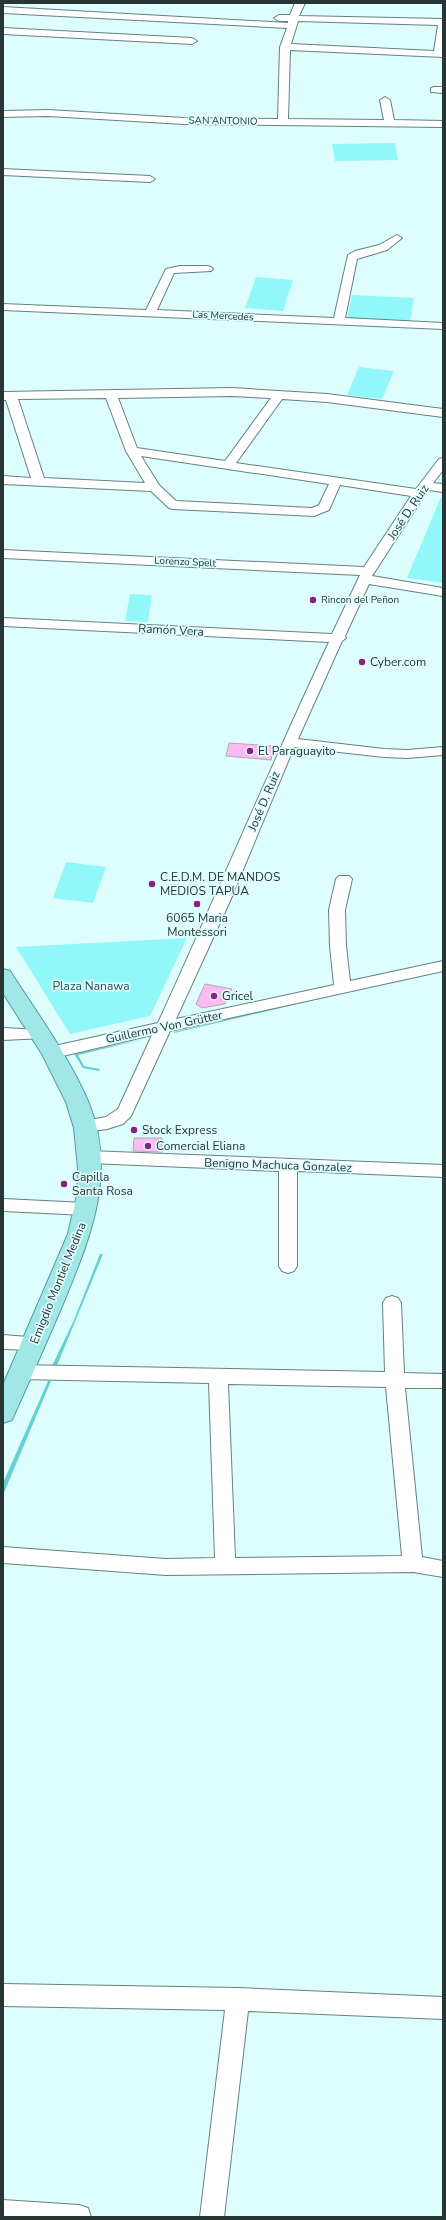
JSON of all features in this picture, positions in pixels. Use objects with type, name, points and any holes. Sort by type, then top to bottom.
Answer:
[{"type":"main road","name":"Emigdio Montiel Medina","points":[[3,976],[76,1101],[84,1126],[89,1157],[86,1209],[73,1250],[3,1413]]},
{"type":"street","points":[[283,122],[286,47],[300,3]]},
{"type":"street","points":[[3,8],[44,10],[68,4]]},
{"type":"street","points":[[3,8],[216,22],[443,23],[441,54],[286,47]]},
{"type":"street","points":[[3,31],[192,41]]},
{"type":"street","points":[[385,100],[390,124]]},
{"type":"street","name":"SAN ANTONIO","points":[[3,114],[48,113],[184,121],[443,124]]},
{"type":"street","points":[[3,172],[150,179]]},
{"type":"street","points":[[339,322],[352,257],[359,253],[383,248],[397,238]]},
{"type":"street","points":[[150,313],[170,271],[180,269],[207,269]]},
{"type":"street","name":"Las Mercedes","points":[[3,307],[443,326]]},
{"type":"street","points":[[39,482],[7,396],[204,392],[327,398],[443,413]]},
{"type":"street","points":[[111,394],[132,451],[154,487],[167,501],[180,507],[314,512],[324,507],[336,481]]},
{"type":"street","points":[[228,465],[279,395]]},
{"type":"street","points":[[132,451],[336,481],[422,490],[443,488]]},
{"type":"street","name":"José D. Ruiz","points":[[84,1126],[110,1123],[120,1119],[126,1112],[222,901],[274,775],[291,742],[339,638],[366,575],[422,490],[443,462]]},
{"type":"street","points":[[3,480],[154,487]]},
{"type":"street","name":"Lorenzo Spelt","points":[[3,554],[366,575],[443,592]]},
{"type":"street","name":"Ramón Vera","points":[[3,622],[339,638]]},
{"type":"street","points":[[291,742],[384,753],[407,754],[443,751]]},
{"type":"street","points":[[343,989],[338,946],[337,910],[344,879]]},
{"type":"street","name":"Guillermo Von Grütter","points":[[3,1034],[44,1044],[165,1026],[343,989],[443,966]]},
{"type":"street","name":"Benigno Machuca Gonzalez","points":[[89,1157],[443,1171]]},
{"type":"street","points":[[288,1165],[288,1266]]},
{"type":"street","points":[[3,1205],[86,1209]]},
{"type":"street","points":[[392,1303],[395,1380],[413,1564]]},
{"type":"street","points":[[3,1342],[34,1343]]},
{"type":"street","points":[[20,1372],[218,1378],[443,1381]]},
{"type":"street","points":[[218,1378],[225,1566]]},
{"type":"street","points":[[3,1554],[166,1567],[413,1564],[443,1569]]},
{"type":"street","points":[[3,1995],[238,1999],[443,2008]]},
{"type":"street","points":[[212,2217],[238,1999]]},
{"type":"street","points":[[3,2212],[79,2217]]},
{"type":"green space","points":[[395,143],[398,160],[335,161],[332,144]]},
{"type":"green space","points":[[256,277],[293,280],[283,311],[245,308]]},
{"type":"green space","points":[[352,295],[414,298],[410,322],[347,318]]},
{"type":"green space","points":[[359,367],[394,371],[382,399],[347,395]]},
{"type":"green space","points":[[441,497],[443,498],[443,583],[407,578]]},
{"type":"green space","points":[[130,594],[152,595],[148,622],[125,621]]},
{"type":"green space","points":[[66,862],[106,867],[93,903],[53,898]]},
{"type":"green space","name":"Plaza Nanawa","points":[[187,938],[150,1016],[70,1034],[16,947]]},
{"type":"shaded area","points":[[348,990],[348,992],[174,1033],[174,1032]]},
{"type":"shaded area","points":[[144,1039],[78,1055],[84,1066],[100,1069],[99,1071],[83,1068],[74,1054]]},
{"type":"shaded area","points":[[100,1254],[103,1254],[56,1368],[52,1366],[74,1320]]},
{"type":"shaded area","points":[[48,1381],[51,1381],[3,1495],[3,1483]]},
{"type":"building","name":"El Paraguayito","points":[[229,743],[274,746],[271,760],[226,756]]},
{"type":"building","name":"Gricel","points":[[205,984],[232,989],[225,1004],[202,1008],[196,1004]]},
{"type":"building","name":"Comercial Eliana","points":[[134,1138],[162,1138],[162,1152],[133,1151]]},
{"type":"place","name":"Rincon del Peñon","points":[[313,600]]},
{"type":"place","name":"Cyber.com","points":[[362,662]]},
{"type":"place","name":"El Paraguayito","points":[[250,751]]},
{"type":"place","name":"C.E.D.M. DE MANDOS MEDIOS TAPUA","points":[[152,884]]},
{"type":"place","name":"6065 Maria Montessori","points":[[197,904]]},
{"type":"place","name":"Gricel","points":[[214,996]]},
{"type":"place","name":"Stock Express","points":[[134,1130]]},
{"type":"place","name":"Comercial Eliana","points":[[148,1146]]},
{"type":"place","name":"Capilla Santa Rosa","points":[[64,1184]]}]
